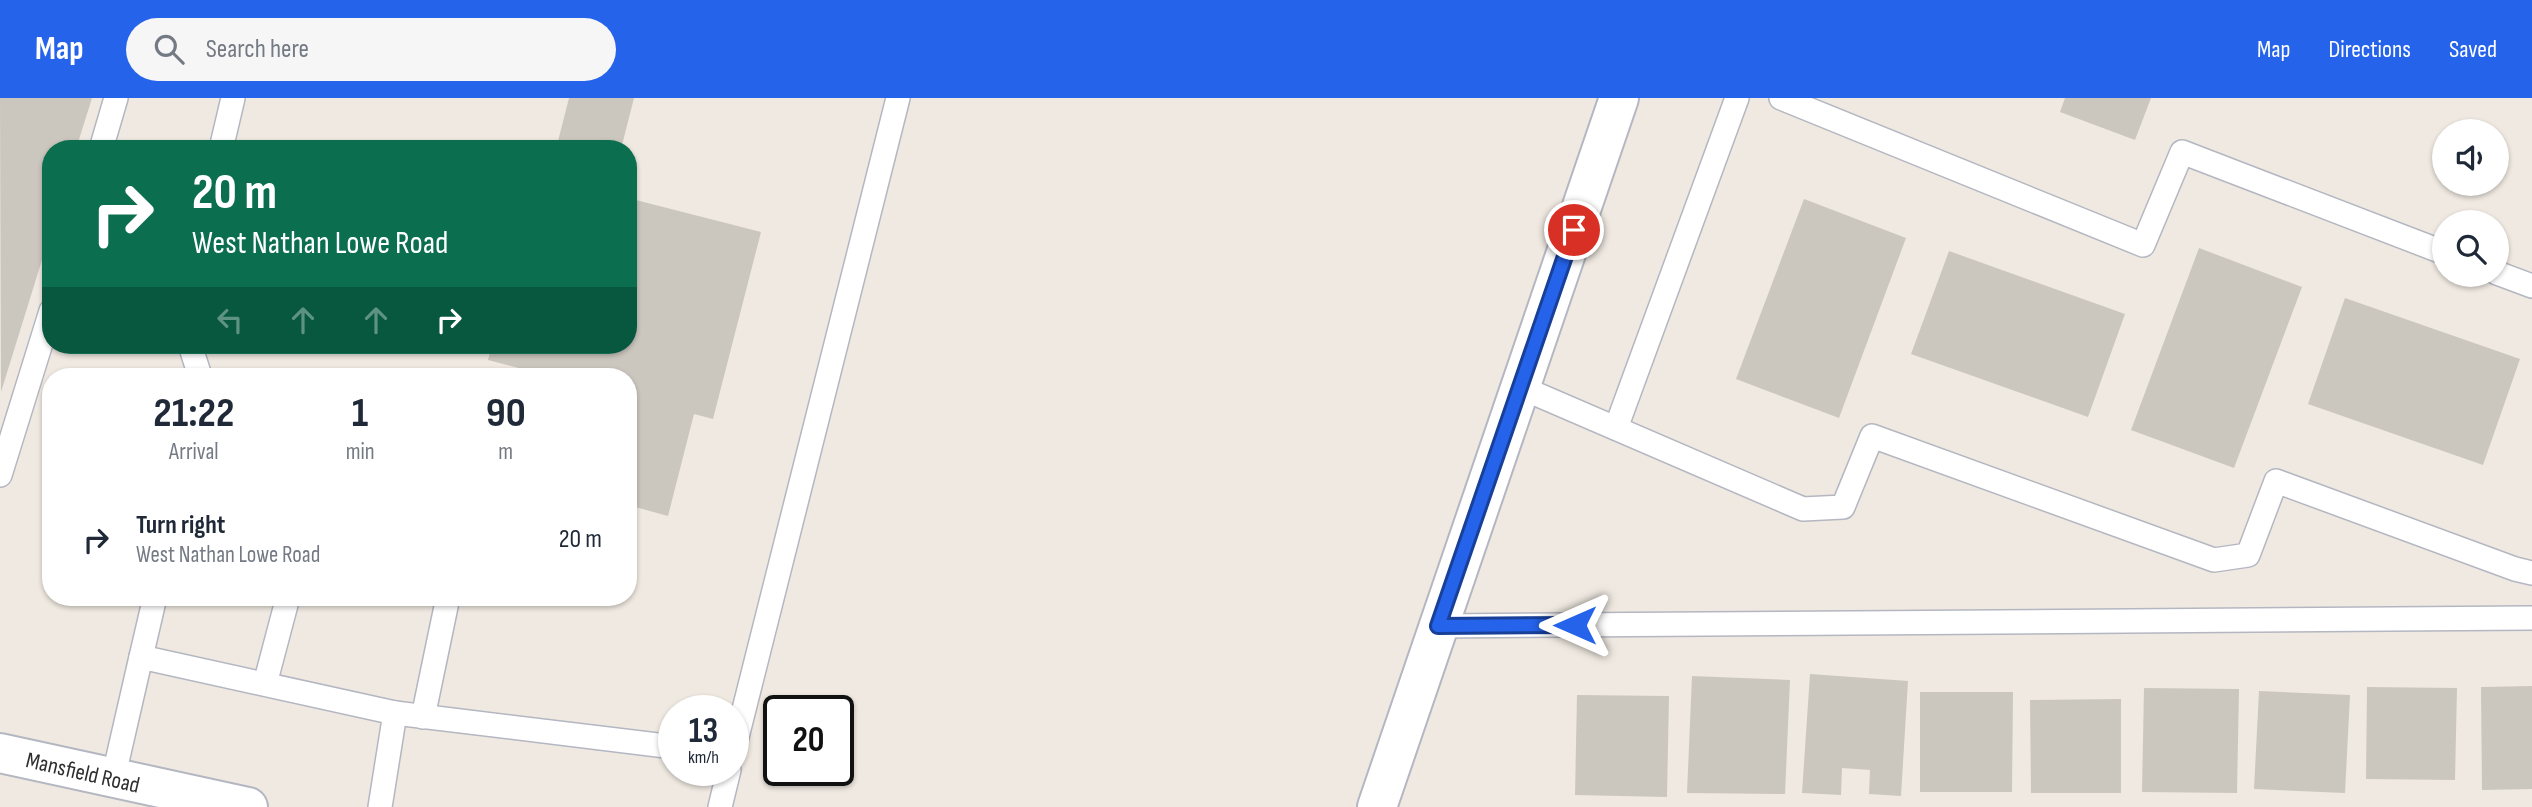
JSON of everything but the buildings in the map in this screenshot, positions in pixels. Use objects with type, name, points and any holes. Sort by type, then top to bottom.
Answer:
[{"type":"street","points":[[1377,807],[1619,98]]},
{"type":"street","name":"Mansfield Road","points":[[0,753],[132,791],[247,807]]},
{"type":"lane","points":[[104,140],[116,98]]},
{"type":"lane","points":[[222,140],[233,98]]},
{"type":"lane","points":[[748,695],[898,98]]},
{"type":"lane","points":[[1616,428],[1737,98]]},
{"type":"lane","points":[[1781,98],[2143,245],[2182,152],[2432,248]]},
{"type":"lane","points":[[2509,277],[2532,286]]},
{"type":"lane","points":[[0,475],[42,340]]},
{"type":"lane","points":[[1520,387],[1803,509],[1843,507],[1872,436],[2214,560],[2248,555],[2276,481],[2532,573]]},
{"type":"lane","points":[[132,791],[141,657],[153,606]]},
{"type":"lane","points":[[265,684],[286,606]]},
{"type":"lane","points":[[422,717],[446,606]]},
{"type":"lane","points":[[1438,626],[2532,618]]},
{"type":"lane","points":[[141,657],[395,713],[658,745]]},
{"type":"lane","points":[[380,807],[395,713]]},
{"type":"lane","points":[[720,807],[725,786]]},
{"type":"route","points":[[1574,230],[1438,626],[1575,625]]}]
